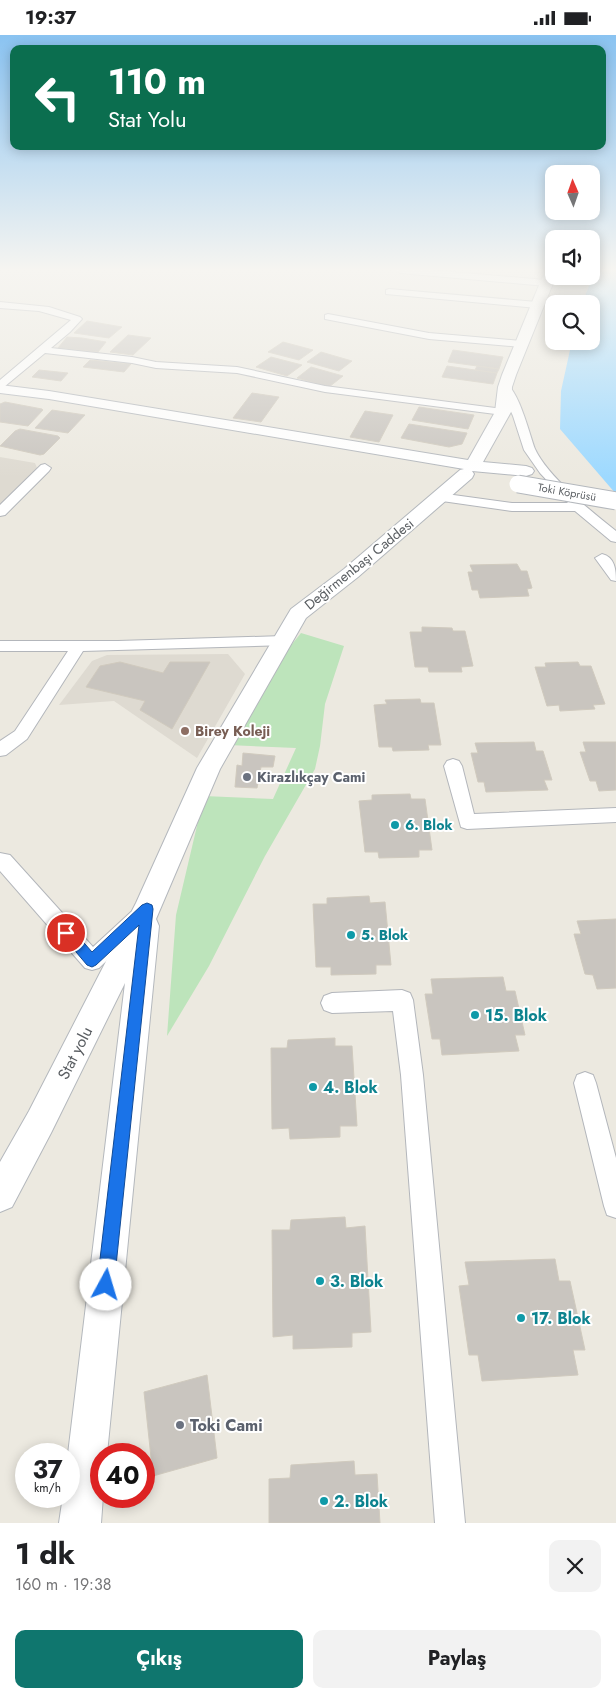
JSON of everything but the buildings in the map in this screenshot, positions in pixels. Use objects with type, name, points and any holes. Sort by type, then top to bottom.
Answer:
[{"type":"street","points":[[0,385],[54,339]]},
{"type":"street","points":[[469,339],[521,344]]},
{"type":"street","name":"Değirmenbaşı Caddesi","points":[[147,909],[209,768],[298,614],[351,573],[469,470],[502,412],[505,387],[523,339]]},
{"type":"street","points":[[42,350],[132,360],[156,365],[237,370],[325,389],[502,412]]},
{"type":"street","points":[[505,387],[519,416],[530,449],[544,470],[578,507],[616,538]]},
{"type":"street","points":[[0,389],[49,395],[469,470]]},
{"type":"street","points":[[0,397],[62,405],[522,478],[616,487]]},
{"type":"street","points":[[0,512],[45,468]]},
{"type":"street","name":"Toki Köprüsü","points":[[522,478],[616,501]]},
{"type":"street","points":[[440,497],[512,507],[578,507]]},
{"type":"street","points":[[602,558],[616,577]]},
{"type":"street","points":[[0,646],[282,641]]},
{"type":"street","points":[[0,750],[20,735],[79,646]]},
{"type":"street","points":[[453,766],[467,822],[616,815]]},
{"type":"street","points":[[0,861],[3,861],[92,961],[147,909]]},
{"type":"street","points":[[80,1523],[147,909]]},
{"type":"street","name":"Stat yolu","points":[[0,1195],[40,1122],[147,909]]},
{"type":"street","points":[[332,1003],[402,1000],[412,1075],[450,1523]]},
{"type":"street","points":[[585,1083],[616,1205]]},
{"type":"shaded area","points":[[0,457],[35,463],[37,468],[0,504]]},
{"type":"shaded area","name":"Birey Koleji","points":[[228,654],[245,674],[197,758],[114,701],[59,705],[92,661],[107,655]]},
{"type":"green space","points":[[301,633],[344,646],[325,704],[315,769],[265,856],[209,966],[167,1036],[176,915],[204,796],[273,799],[296,748],[228,745],[288,649]]},
{"type":"water","points":[[600,339],[616,339],[616,494],[560,429],[561,391],[570,350],[600,350]]},
{"type":"place","name":"Birey Koleji","points":[[185,731]]},
{"type":"place","name":"Kirazlıkçay Cami","points":[[247,777]]},
{"type":"place","name":"6. Blok","points":[[395,825]]},
{"type":"place","name":"5. Blok","points":[[351,935]]},
{"type":"place","name":"15. Blok","points":[[475,1015]]},
{"type":"place","name":"4. Blok","points":[[313,1087]]},
{"type":"place","name":"3. Blok","points":[[320,1281]]},
{"type":"place","name":"17. Blok","points":[[521,1318]]},
{"type":"place","name":"Toki Cami","points":[[180,1425]]},
{"type":"place","name":"2. Blok","points":[[324,1501]]},
{"type":"route","points":[[66,933],[92,961],[147,909],[106,1285]]}]
